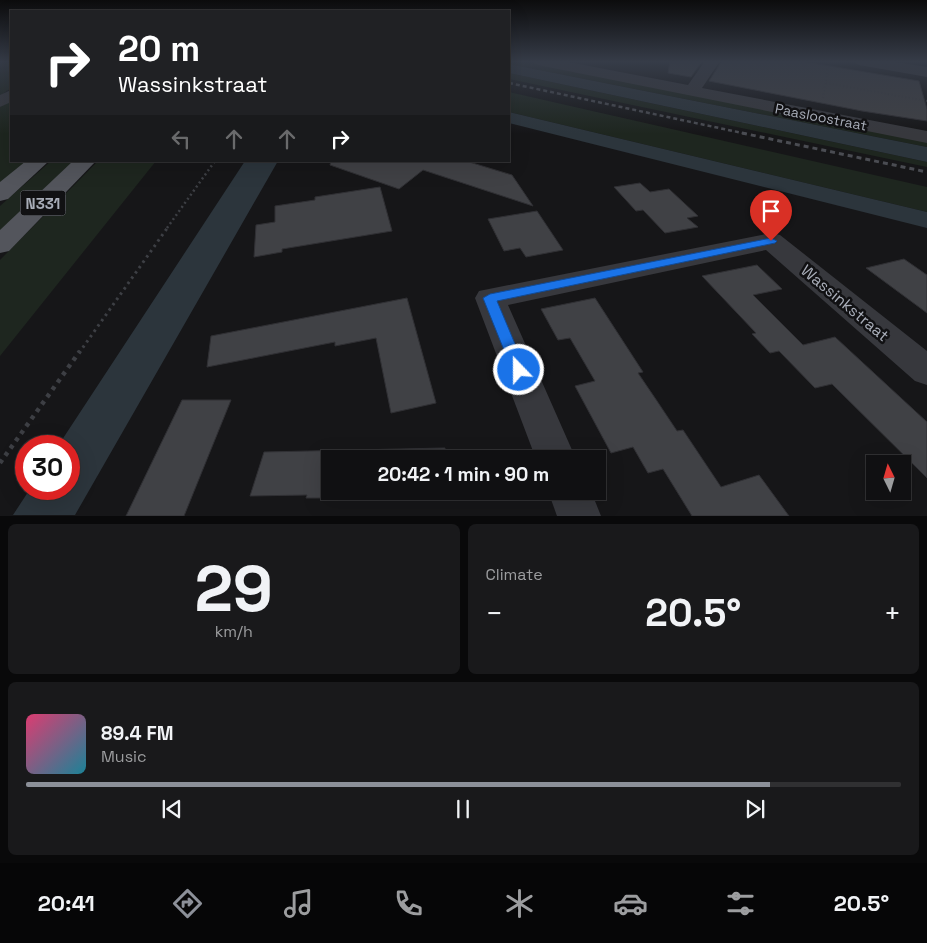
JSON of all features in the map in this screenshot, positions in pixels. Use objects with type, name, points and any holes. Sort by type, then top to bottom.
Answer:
[{"type":"main road","name":"N331","points":[[0,194],[38,162]]},
{"type":"main road","name":"N331","points":[[0,245],[85,162]]},
{"type":"street","name":"Paasloostraat","points":[[662,85],[927,137]]},
{"type":"street","points":[[692,91],[696,85]]},
{"type":"street","name":"Wassinkstraat","points":[[552,450],[490,298],[771,241],[927,371]]},
{"type":"street","points":[[573,500],[579,516]]},
{"type":"path","points":[[820,116],[826,85]]},
{"type":"path","points":[[838,85],[927,100]]},
{"type":"path","points":[[0,463],[214,162]]},
{"type":"shaded area","points":[[0,85],[10,85],[10,89],[0,96]]},
{"type":"shaded area","points":[[538,85],[566,85],[927,162],[927,167]]},
{"type":"shaded area","points":[[566,85],[615,85],[927,147],[927,162]]},
{"type":"shaded area","points":[[615,85],[650,85],[927,140],[927,147]]},
{"type":"shaded area","points":[[510,92],[927,187],[927,212],[510,112]]},
{"type":"shaded area","points":[[10,100],[10,162],[27,162],[0,184],[0,107]]},
{"type":"shaded area","points":[[510,112],[927,212],[927,228],[510,123]]},
{"type":"shaded area","points":[[50,162],[73,162],[0,231],[0,206]]},
{"type":"shaded area","points":[[97,162],[155,162],[0,356],[0,260]]},
{"type":"shaded area","points":[[244,162],[277,162],[75,515],[13,515],[23,500],[80,500],[80,435],[65,435]]},
{"type":"building","points":[[730,85],[920,85],[927,109],[927,121],[862,111]]},
{"type":"building","points":[[331,162],[469,162],[512,175],[533,206],[423,170],[399,189],[330,165]]},
{"type":"building","points":[[640,183],[650,192],[669,189],[698,216],[687,218],[698,227],[665,233],[643,210],[636,211],[614,187]]},
{"type":"building","points":[[380,187],[392,231],[282,249],[282,252],[254,257],[256,225],[275,222],[275,206],[315,200],[315,197]]},
{"type":"building","points":[[537,211],[563,250],[526,257],[520,248],[504,251],[488,219]]},
{"type":"building","points":[[904,259],[927,275],[927,313],[866,268]]},
{"type":"building","points":[[757,265],[782,289],[753,295],[803,345],[835,337],[927,422],[927,478],[911,462],[911,455],[904,455],[832,384],[815,388],[779,351],[770,353],[752,334],[756,333],[702,276]]},
{"type":"building","points":[[407,298],[436,403],[391,413],[376,338],[335,346],[335,342],[207,367],[211,336]]},
{"type":"building","points":[[595,298],[643,372],[638,373],[677,431],[683,430],[721,487],[759,475],[789,516],[692,516],[663,469],[648,473],[633,447],[611,453],[575,386],[595,381],[570,338],[558,340],[541,309]]},
{"type":"building","points":[[182,400],[231,400],[184,516],[126,516]]},
{"type":"building","points":[[445,448],[445,450],[354,450]]},
{"type":"building","points":[[321,451],[321,498],[306,498],[307,495],[250,496],[264,452]]},
{"type":"railway","points":[[519,85],[747,134]]},
{"type":"railway","points":[[742,133],[927,172]]},
{"type":"route","points":[[519,370],[490,298],[771,241]]}]
